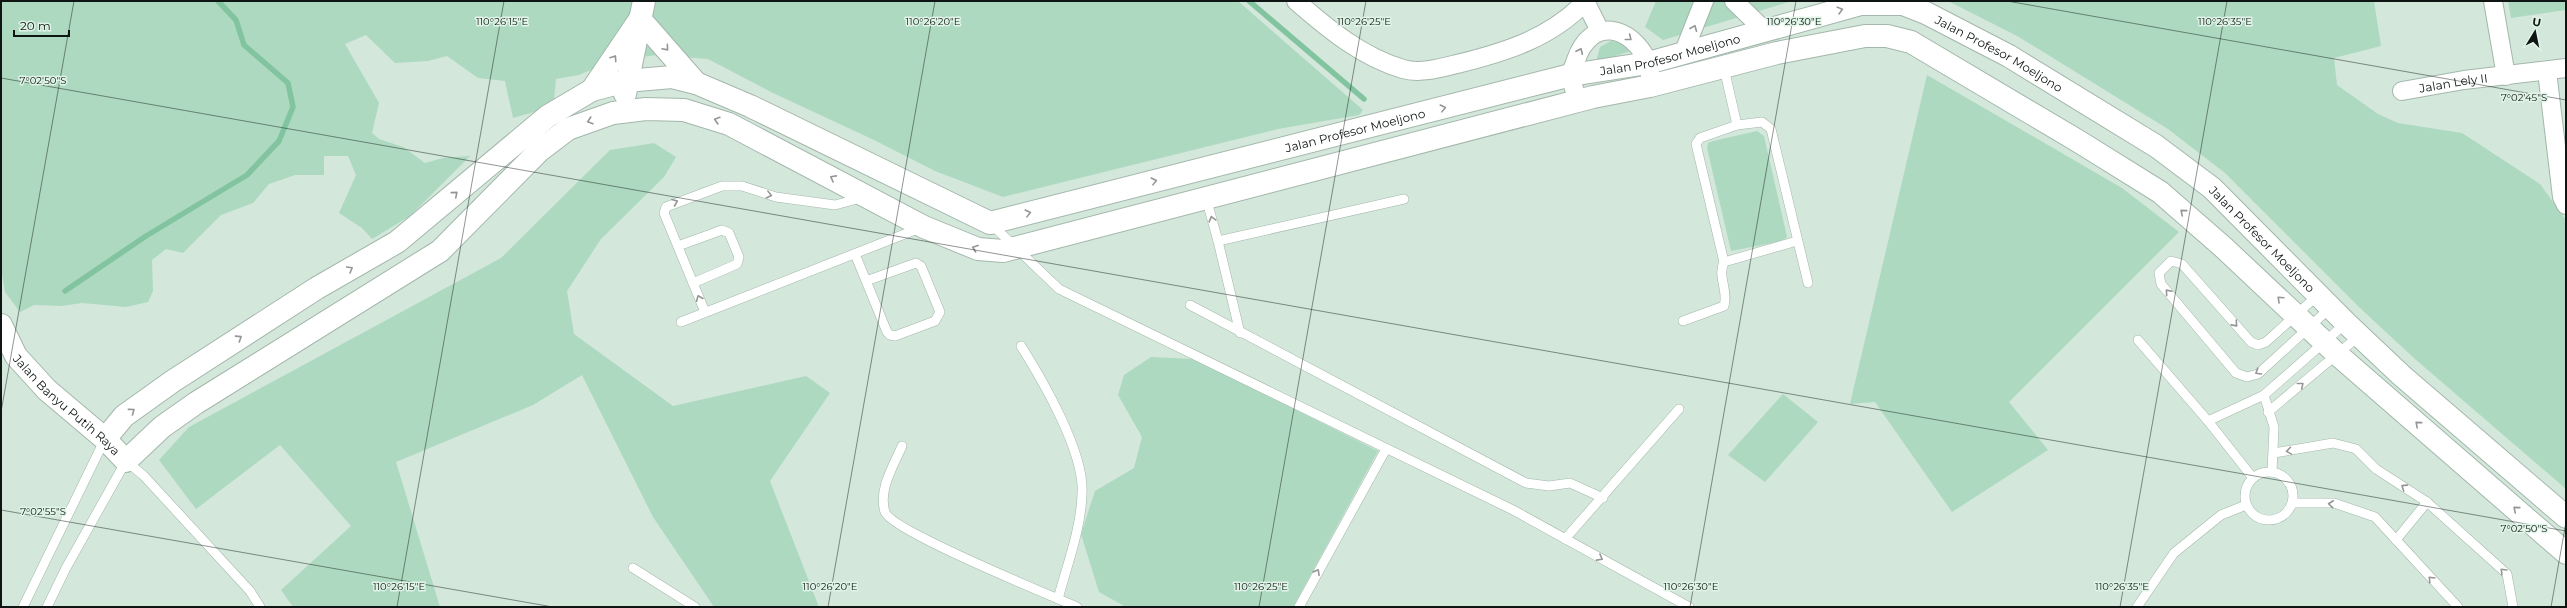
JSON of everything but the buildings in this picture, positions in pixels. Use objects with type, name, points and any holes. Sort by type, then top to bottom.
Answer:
[{"type":"street","points":[[1296,1],[1330,32],[1378,60],[1405,70],[1428,70],[1516,48],[1571,17],[1585,1],[1600,31]]},
{"type":"street","points":[[1683,54],[1704,1]]},
{"type":"street","points":[[1734,1],[1764,30],[1777,53]]},
{"type":"street","name":"Jalan Lely II","points":[[2493,1],[2506,76]]},
{"type":"street","name":"Jalan Profesor Moeljono","points":[[990,223],[1571,75],[1648,63],[1861,4],[1903,4],[1926,13],[2009,56],[2156,146],[2212,188],[2352,329],[2401,375],[2566,517]]},
{"type":"street","points":[[622,112],[642,10]]},
{"type":"street","points":[[642,10],[696,83]]},
{"type":"street","points":[[592,90],[642,10]]},
{"type":"street","points":[[1578,101],[1571,75],[1580,49],[1588,38],[1600,31],[1622,33],[1634,42],[1648,63],[1650,86]]},
{"type":"street","points":[[126,460],[162,427],[196,403],[440,251],[538,151],[568,129],[613,113],[646,109],[684,110],[729,124],[924,227],[978,250],[1003,251],[1012,247],[1578,101],[1650,86],[1777,53],[1865,36],[1887,36],[1911,42],[2112,161],[2160,192],[2223,247],[2332,348],[2566,554]]},
{"type":"street","name":"Jalan Lely II","points":[[2402,91],[2464,80],[2566,68]]},
{"type":"street","points":[[2547,71],[2562,197],[2566,205]]},
{"type":"street","points":[[105,439],[124,416],[173,381],[317,288],[397,242],[548,116],[592,90],[628,81],[672,77],[696,83],[750,106],[990,223]]},
{"type":"street","name":"Jalan Banyu Putih Raya","points":[[1,325],[21,362],[63,405],[105,439],[126,460]]},
{"type":"lane","points":[[1724,68],[1737,125]]},
{"type":"lane","points":[[1683,321],[1724,306],[1726,299],[1720,270],[1724,262],[1696,144],[1700,138],[1737,125],[1762,122],[1771,128],[1808,284]]},
{"type":"lane","points":[[705,312],[664,213],[666,206],[722,186],[742,186],[776,197],[835,205],[866,196]]},
{"type":"lane","points":[[1206,197],[1240,333]]},
{"type":"lane","points":[[1218,241],[1404,199]]},
{"type":"lane","points":[[990,223],[1012,247],[1059,290],[1513,510],[1689,607]]},
{"type":"lane","points":[[681,322],[924,227]]},
{"type":"lane","points":[[678,246],[722,230],[729,233],[739,257],[737,264],[693,283]]},
{"type":"lane","points":[[1724,262],[1797,241]]},
{"type":"lane","points":[[855,254],[866,281],[890,335],[895,336],[935,321],[939,317],[940,312],[921,266],[916,263],[866,281]]},
{"type":"lane","points":[[2324,301],[2303,320],[2258,374],[2247,377],[2236,372],[2161,284],[2159,273],[2171,262],[2182,264],[2251,342],[2258,345],[2266,342],[2303,320],[2324,301]]},
{"type":"lane","points":[[1190,306],[1526,483],[1549,486],[1570,483],[1603,498]]},
{"type":"lane","points":[[2268,412],[2352,329]]},
{"type":"lane","points":[[2208,421],[2264,395],[2332,348],[2352,329]]},
{"type":"lane","points":[[2138,340],[2208,421],[2253,478]]},
{"type":"lane","points":[[1021,346],[1036,370],[1064,427],[1080,472],[1082,494],[1079,518],[1058,598]]},
{"type":"lane","points":[[2264,395],[2268,412],[2274,427],[2272,472]]},
{"type":"lane","points":[[1565,539],[1603,498],[1679,409]]},
{"type":"lane","points":[[23,607],[105,439]]},
{"type":"lane","points":[[2274,453],[2333,443],[2356,449],[2376,468],[2427,502],[2507,574],[2513,607]]},
{"type":"lane","points":[[902,446],[883,494],[886,514],[894,522],[926,540],[1078,607]]},
{"type":"lane","points":[[1299,607],[1386,449]]},
{"type":"lane","points":[[47,607],[66,568],[126,460],[144,476],[250,591],[260,607]]},
{"type":"lane","points":[[2264,472],[2272,472],[2280,475],[2291,487],[2292,503],[2288,511],[2274,519],[2257,517],[2246,505],[2246,488],[2253,478],[2264,472]]},
{"type":"lane","points":[[2396,540],[2427,502]]},
{"type":"lane","points":[[2292,503],[2334,503],[2375,517],[2458,607]]},
{"type":"lane","points":[[2138,607],[2174,553],[2221,515],[2246,505]]},
{"type":"lane","points":[[633,568],[695,607]]},
{"type":"green space","points":[[1,1],[1238,1],[1363,110],[1359,115],[1278,129],[1003,197],[935,171],[874,140],[773,93],[708,59],[658,55],[614,60],[579,75],[556,79],[554,101],[541,110],[513,118],[505,81],[478,78],[447,56],[428,61],[395,63],[366,35],[345,44],[379,103],[372,133],[379,139],[403,147],[425,163],[443,158],[470,156],[410,216],[372,239],[362,228],[339,213],[356,175],[348,156],[324,156],[324,175],[295,175],[269,184],[253,203],[221,215],[183,253],[166,249],[152,260],[153,291],[148,302],[126,307],[82,303],[61,306],[34,305],[20,312],[5,292],[1,269]]},
{"type":"green space","points":[[1656,1],[1792,1],[1663,40],[1645,27]]},
{"type":"green space","points":[[1948,1],[2374,1],[2381,46],[2334,58],[2337,85],[2378,114],[2398,123],[2462,133],[2540,184],[2566,220],[2566,489],[2415,359],[2360,308],[2225,173],[2168,129],[2019,37]]},
{"type":"green space","points":[[2508,1],[2566,1],[2566,10],[2511,18]]},
{"type":"green space","points":[[1611,41],[1623,43],[1631,51],[1596,62],[1600,47]]},
{"type":"green space","points":[[1927,75],[2122,188],[2179,232],[2009,402],[2048,450],[1952,512],[1875,402],[1850,404]]},
{"type":"green space","points":[[1757,131],[1764,136],[1787,237],[1782,241],[1731,251],[1707,148],[1708,143]]},
{"type":"green space","points":[[654,143],[676,157],[664,177],[601,239],[567,291],[574,334],[673,406],[806,376],[830,393],[770,481],[819,607],[714,607],[653,517],[582,375],[533,405],[396,462],[440,607],[293,607],[281,590],[351,526],[280,445],[196,509],[159,460],[189,427],[501,258],[610,150]]},
{"type":"green space","points":[[1151,357],[1194,359],[1378,451],[1293,607],[1126,607],[1099,592],[1081,534],[1095,491],[1134,468],[1142,437],[1118,395],[1124,375]]},
{"type":"green space","points":[[1783,394],[1818,422],[1765,482],[1728,455]]},
{"type":"waterway","points":[[65,291],[146,236],[247,175],[279,141],[293,107],[288,83],[244,45],[236,20],[218,1]]},
{"type":"waterway","points":[[1249,1],[1364,99]]}]
